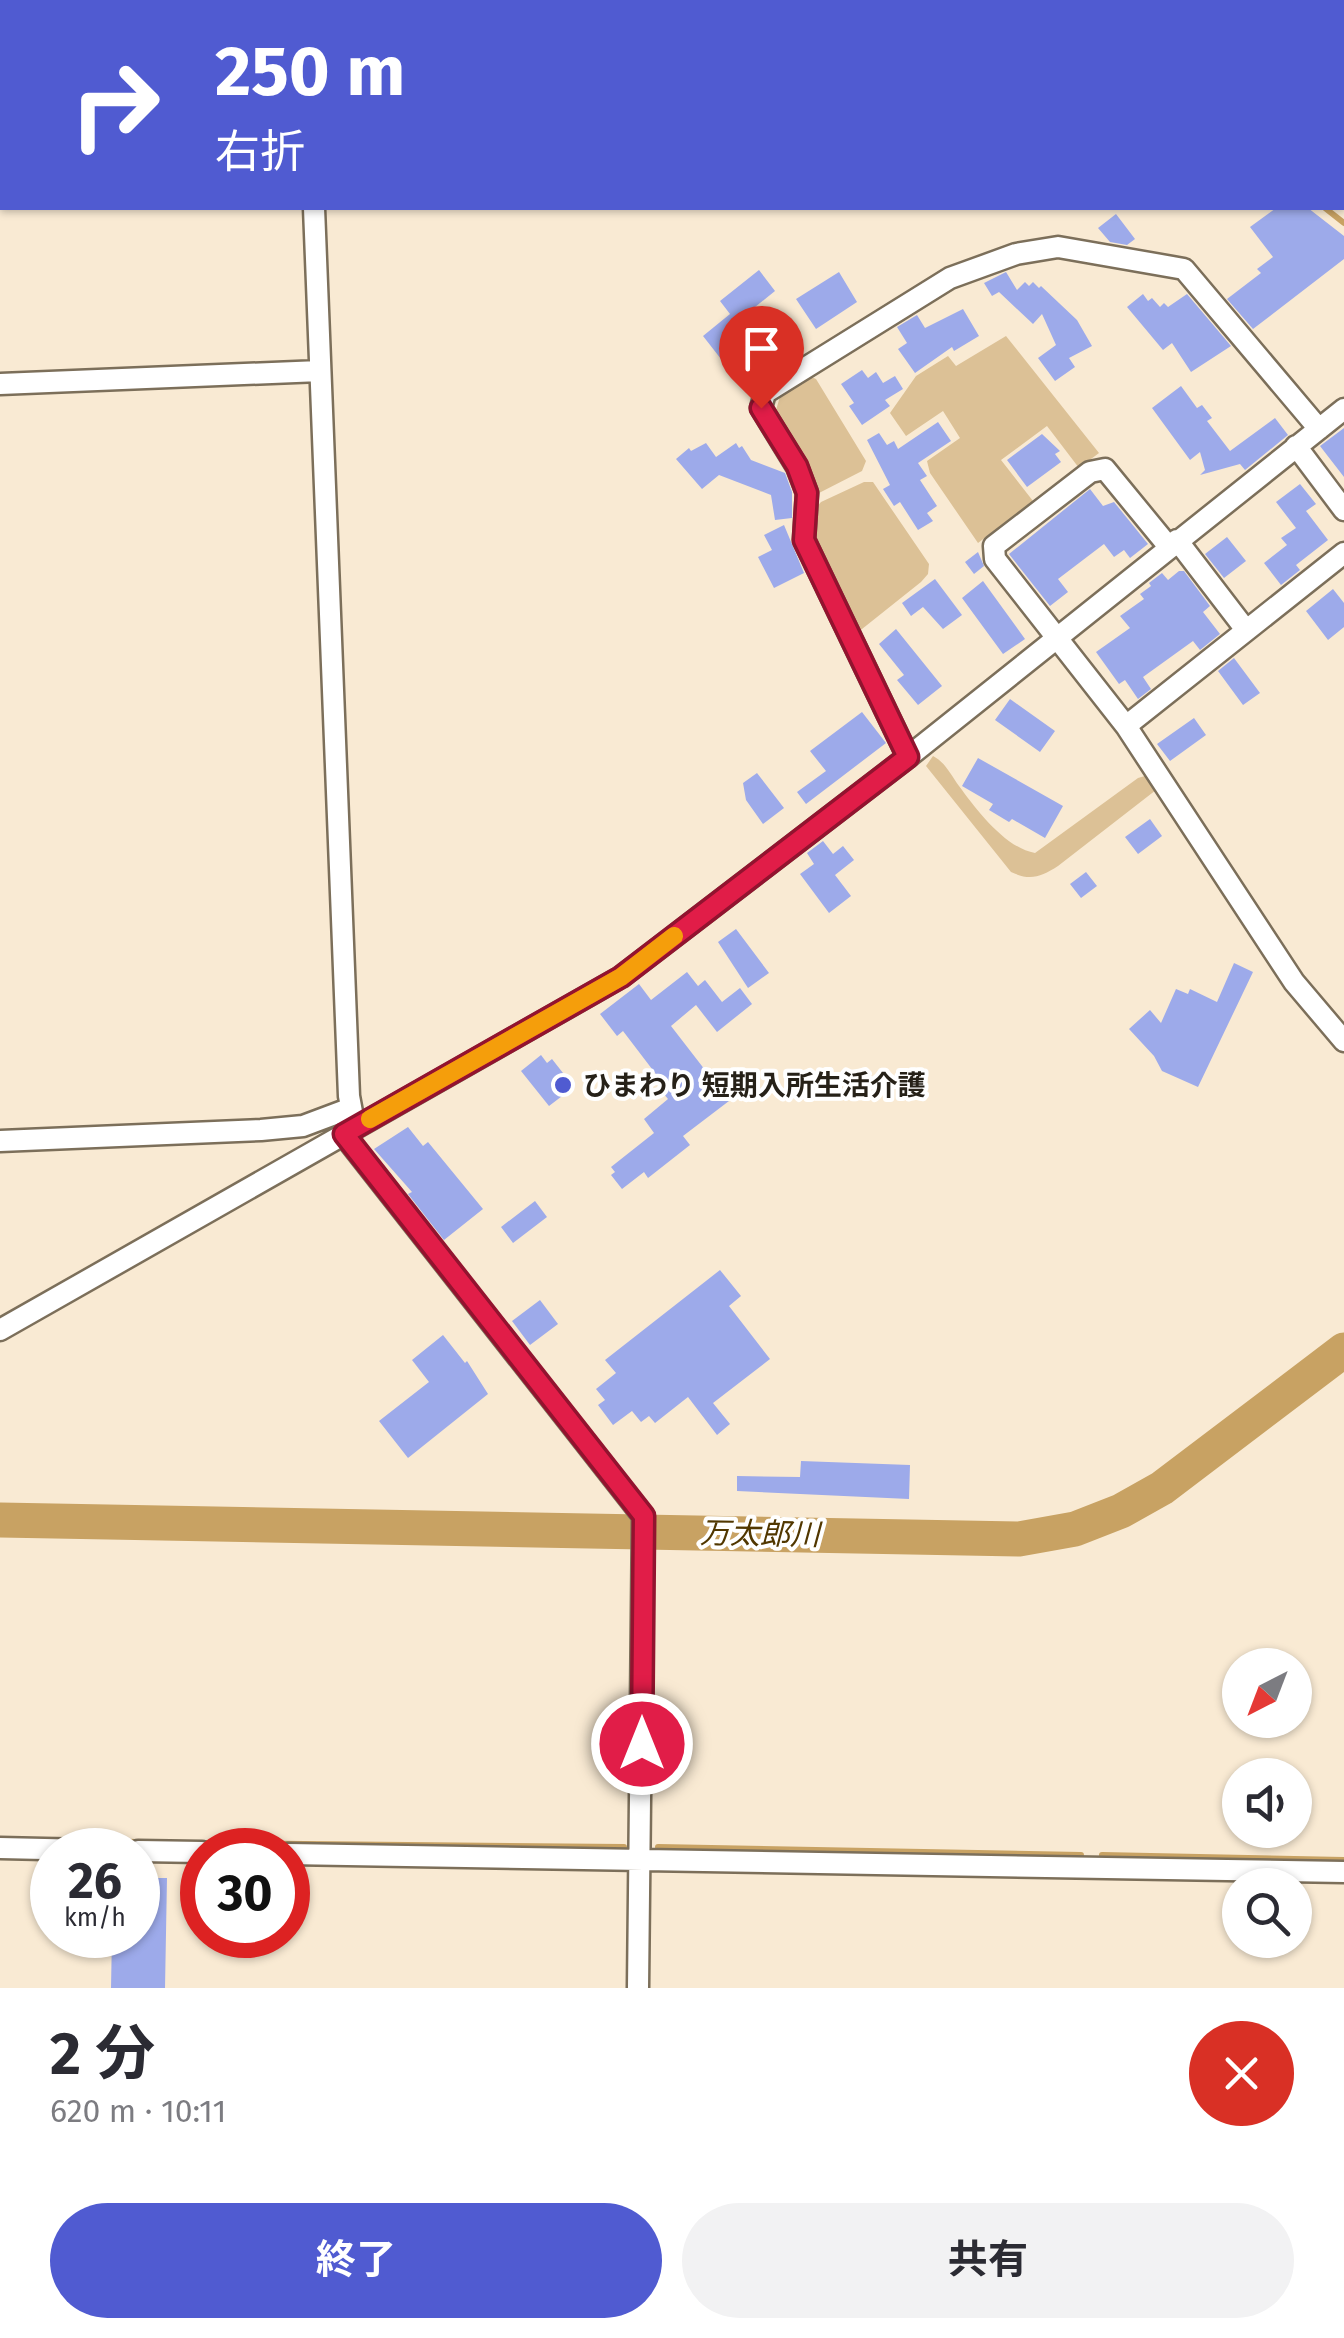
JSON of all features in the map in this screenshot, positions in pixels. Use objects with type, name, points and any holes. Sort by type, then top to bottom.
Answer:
[{"type":"street","points":[[314,210],[350,1123],[644,1520],[638,1988]]},
{"type":"street","points":[[908,757],[804,540],[807,493],[797,466],[761,408],[765,393],[950,278],[1016,254],[1058,246],[1184,269],[1319,429]]},
{"type":"street","points":[[0,384],[320,371]]},
{"type":"street","points":[[0,1330],[350,1123],[621,977],[908,757],[1344,409]]},
{"type":"street","points":[[1296,446],[1344,510]]},
{"type":"street","points":[[1246,630],[1105,470],[1090,472],[994,546],[996,558],[1126,726],[1294,982],[1344,1041]]},
{"type":"street","points":[[1126,726],[1344,553]]},
{"type":"street","points":[[0,1141],[350,1123]]},
{"type":"street","points":[[0,1848],[30,1849]]},
{"type":"street","points":[[310,1854],[1344,1872]]},
{"type":"shaded area","points":[[1006,336],[1099,453],[1079,468],[1047,426],[1001,460],[1033,501],[978,543],[930,473],[927,461],[960,438],[943,411],[906,436],[890,413],[916,376],[948,356],[956,366]]},
{"type":"shaded area","points":[[809,376],[816,379],[866,461],[862,471],[819,493],[774,417],[781,393]]},
{"type":"shaded area","points":[[864,482],[873,482],[929,564],[928,574],[921,582],[857,633],[814,540],[814,510],[821,502]]},
{"type":"shaded area","points":[[933,756],[992,826],[1013,844],[1035,853],[1138,778],[1152,774],[1156,790],[1058,866],[1030,877],[1011,872],[926,766]]},
{"type":"building","points":[[1273,210],[1311,210],[1344,236],[1344,259],[1253,329],[1227,299],[1261,273],[1257,269],[1273,257],[1250,227]]},
{"type":"building","points":[[1116,214],[1135,239],[1127,245],[1110,242],[1098,228]]},
{"type":"building","points":[[759,270],[775,291],[739,320],[756,341],[750,345],[766,366],[746,382],[725,355],[721,359],[703,336],[730,314],[720,301]]},
{"type":"building","points":[[839,272],[857,302],[816,329],[796,299]]},
{"type":"building","points":[[1006,272],[1017,290],[1025,282],[1041,286],[1077,320],[1092,346],[1069,358],[1075,367],[1055,381],[1038,358],[1056,345],[1042,314],[1033,324],[999,292],[992,296],[984,283]]},
{"type":"building","points":[[1143,294],[1148,301],[1152,298],[1160,307],[1164,303],[1168,307],[1187,294],[1231,346],[1191,372],[1172,343],[1163,350],[1127,307]]},
{"type":"building","points":[[963,309],[979,336],[954,351],[952,347],[915,373],[898,349],[907,343],[897,327],[917,315],[925,328]]},
{"type":"building","points":[[862,370],[868,378],[876,372],[883,383],[895,376],[903,389],[885,400],[890,406],[862,425],[841,384]]},
{"type":"building","points":[[1181,386],[1197,408],[1202,405],[1212,418],[1207,421],[1230,451],[1275,418],[1288,435],[1245,470],[1240,464],[1200,475],[1205,470],[1200,452],[1190,460],[1152,408]]},
{"type":"building","points":[[938,422],[951,441],[918,463],[927,476],[920,480],[937,506],[927,513],[933,521],[918,530],[900,502],[894,506],[883,489],[890,485],[867,440],[879,433],[887,445],[894,441],[898,449]]},
{"type":"building","points":[[1344,428],[1344,477],[1320,446]]},
{"type":"building","points":[[1042,434],[1060,451],[1055,454],[1061,462],[1027,487],[1007,460]]},
{"type":"building","points":[[706,443],[716,457],[736,443],[751,460],[785,473],[792,492],[792,518],[775,520],[771,495],[719,475],[702,489],[676,459],[689,448],[691,451]]},
{"type":"building","points":[[1300,484],[1316,504],[1306,511],[1328,540],[1296,565],[1300,570],[1281,585],[1264,563],[1287,545],[1281,538],[1296,528],[1276,502]]},
{"type":"building","points":[[1090,489],[1103,506],[1114,502],[1148,544],[1130,558],[1124,550],[1114,557],[1104,544],[1058,579],[1068,592],[1050,606],[1009,554]]},
{"type":"building","points":[[784,525],[804,573],[774,588],[758,557],[772,550],[764,535]]},
{"type":"building","points":[[1227,537],[1246,561],[1224,578],[1205,554]]},
{"type":"building","points":[[978,552],[984,566],[974,574],[965,562]]},
{"type":"building","points":[[1184,571],[1210,606],[1203,612],[1220,634],[1200,650],[1193,641],[1143,677],[1151,689],[1138,699],[1125,680],[1119,684],[1096,652],[1130,628],[1120,616],[1144,599],[1140,594],[1151,586],[1149,583],[1162,573],[1168,580]]},
{"type":"building","points":[[935,579],[962,615],[943,629],[923,607],[911,616],[902,603]]},
{"type":"building","points":[[983,581],[1025,639],[1003,654],[962,598]]},
{"type":"building","points":[[1333,589],[1344,603],[1344,627],[1328,640],[1306,611]]},
{"type":"building","points":[[896,629],[942,686],[918,705],[897,680],[904,675],[879,644]]},
{"type":"building","points":[[1234,658],[1260,693],[1243,705],[1218,671]]},
{"type":"building","points":[[1010,699],[1055,731],[1040,752],[995,720]]},
{"type":"building","points":[[862,712],[886,743],[806,804],[797,792],[826,771],[810,751]]},
{"type":"building","points":[[1194,718],[1206,735],[1170,761],[1157,744]]},
{"type":"building","points":[[978,758],[1063,806],[1045,838],[989,810],[993,804],[962,786]]},
{"type":"building","points":[[757,773],[784,808],[763,824],[746,800],[743,783]]},
{"type":"building","points":[[1150,819],[1162,836],[1138,854],[1125,837]]},
{"type":"building","points":[[823,841],[833,854],[843,846],[854,860],[835,875],[851,896],[829,913],[800,874],[814,864],[807,853]]},
{"type":"building","points":[[1086,872],[1097,886],[1081,898],[1070,884]]},
{"type":"building","points":[[736,929],[769,973],[748,988],[718,942]]},
{"type":"building","points":[[1234,963],[1253,972],[1198,1087],[1162,1071],[1129,1029],[1150,1010],[1161,1023],[1176,989],[1188,994],[1190,989],[1217,1002]]},
{"type":"building","points":[[687,972],[698,986],[705,980],[722,1002],[740,988],[752,1004],[717,1032],[696,1005],[671,1026],[729,1101],[683,1136],[690,1145],[648,1178],[644,1172],[622,1189],[611,1175],[615,1172],[611,1167],[654,1133],[644,1119],[668,1099],[663,1093],[668,1090],[623,1031],[617,1036],[600,1014],[639,984],[651,1000]]},
{"type":"building","points":[[541,1055],[547,1063],[552,1059],[574,1087],[549,1106],[521,1071]]},
{"type":"building","points":[[408,1127],[423,1146],[428,1142],[483,1209],[444,1240],[408,1194],[412,1192],[374,1149]]},
{"type":"building","points":[[535,1201],[547,1217],[513,1243],[501,1227]]},
{"type":"building","points":[[720,1270],[741,1296],[729,1306],[770,1359],[713,1403],[730,1424],[717,1435],[688,1397],[655,1423],[649,1416],[641,1422],[632,1411],[613,1425],[598,1405],[605,1400],[596,1389],[616,1373],[605,1360]]},
{"type":"building","points":[[540,1300],[558,1324],[530,1345],[512,1321]]},
{"type":"building","points":[[443,1335],[467,1361],[488,1394],[408,1458],[379,1421],[429,1382],[412,1360]]},
{"type":"building","points":[[801,1461],[910,1465],[909,1499],[737,1491],[737,1476],[800,1477]]},
{"type":"building","points":[[160,1878],[167,1878],[165,1988],[111,1988],[112,1958],[160,1958]]},
{"type":"waterway","points":[[1328,210],[1344,223]]},
{"type":"waterway","name":"万太郎川","points":[[0,1520],[1019,1539],[1075,1529],[1121,1511],[1162,1488],[1344,1350]]},
{"type":"waterway","points":[[310,1844],[624,1847]]},
{"type":"waterway","points":[[658,1847],[1081,1855]]},
{"type":"waterway","points":[[1102,1855],[1344,1860]]},
{"type":"slow traffic","points":[[370,1119],[621,977],[674,936]]},
{"type":"place","name":"ひまわり 短期入所生活介護","points":[[563,1085]]},
{"type":"route","points":[[642,1744],[644,1516],[344,1134],[621,977],[908,757],[804,540],[807,493],[797,466],[761,408]]}]
